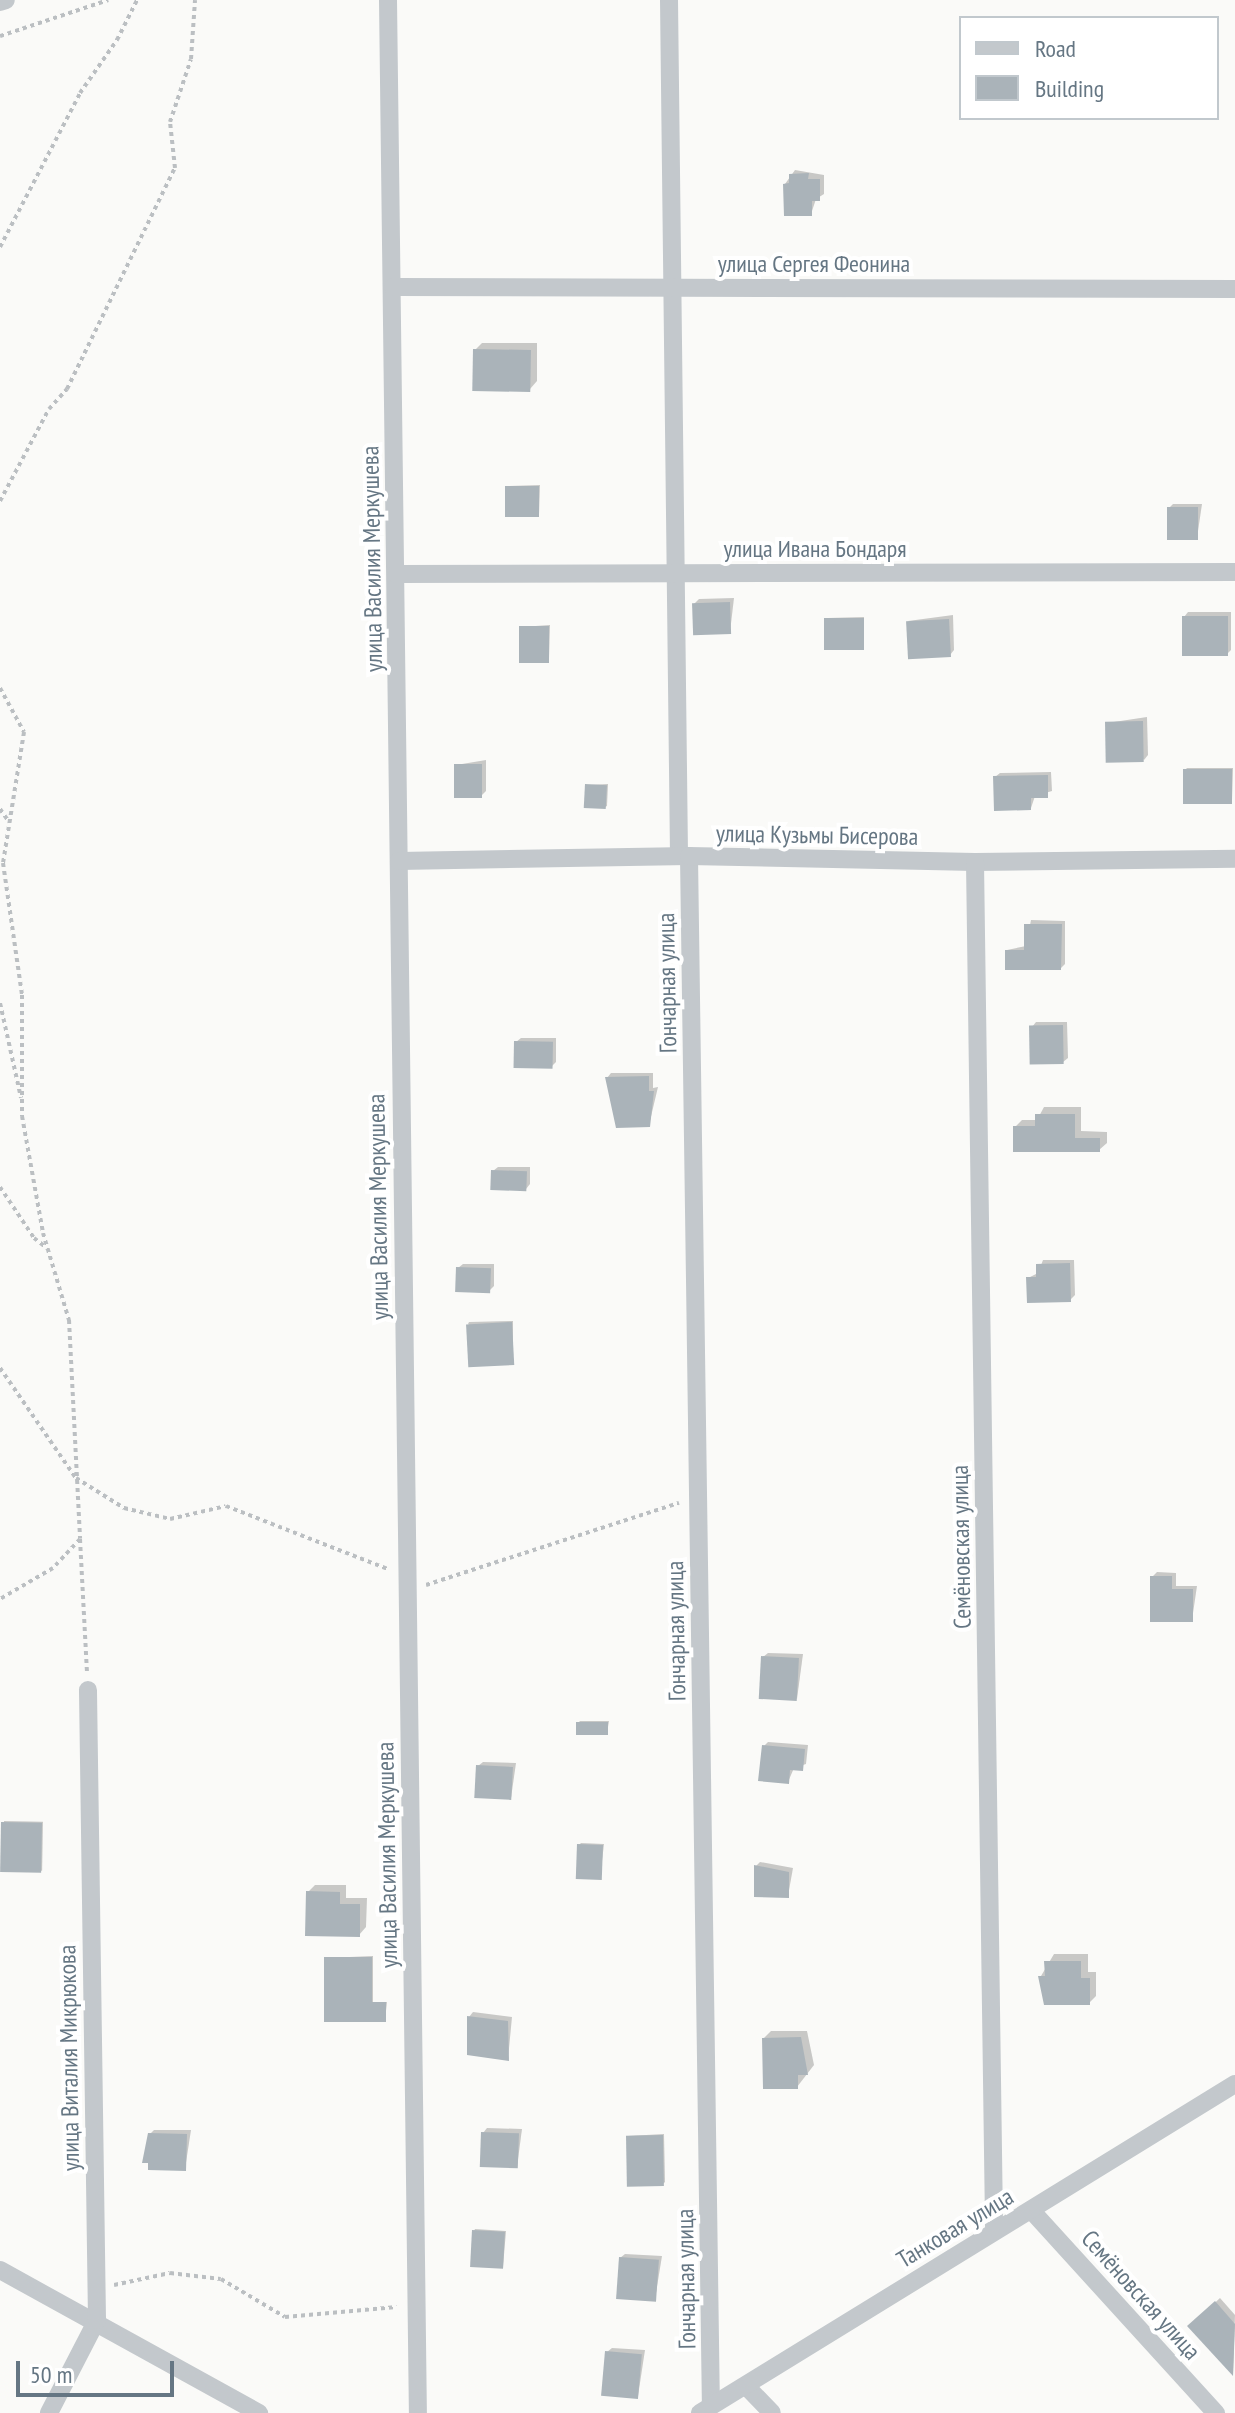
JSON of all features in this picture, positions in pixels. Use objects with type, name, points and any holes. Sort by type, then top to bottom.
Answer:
[{"type":"street","points":[[0,2],[6,0]]},
{"type":"street","name":"улица Василия Меркушева","points":[[388,0],[418,2413]]},
{"type":"street","name":"Гончарная улица","points":[[669,0],[675,573],[698,1500],[706,2410]]},
{"type":"street","name":"улица Сергея Феонина","points":[[393,287],[1235,289]]},
{"type":"street","name":"улица Ивана Бондаря","points":[[396,574],[1235,572]]},
{"type":"street","name":"улица Кузьмы Бисерова","points":[[399,861],[684,856],[975,862],[1235,859]]},
{"type":"street","name":"Семёновская улица","points":[[975,862],[994,2231]]},
{"type":"street","name":"улица Виталия Микрюкова","points":[[49,2413],[97,2320],[88,1690]]},
{"type":"street","name":"Танковая улица","points":[[706,2410],[1235,2084]]},
{"type":"street","name":"Семёновская улица","points":[[1031,2210],[1216,2413]]},
{"type":"street","points":[[0,2270],[97,2320],[259,2413]]},
{"type":"street","points":[[746,2386],[772,2413]]},
{"type":"path","points":[[0,36],[108,0]]},
{"type":"path","points":[[0,247],[80,93],[117,40],[137,0]]},
{"type":"path","points":[[0,501],[49,409],[67,389],[175,168],[170,122],[191,59],[195,0]]},
{"type":"path","points":[[0,688],[24,732],[3,863],[22,995],[23,1108]]},
{"type":"path","points":[[0,809],[9,822]]},
{"type":"path","points":[[0,1003],[23,1108],[47,1248],[69,1320],[88,1690]]},
{"type":"path","points":[[0,1187],[34,1238],[47,1248]]},
{"type":"path","points":[[0,1368],[76,1478],[124,1508],[170,1519],[226,1506],[430,1586],[658,1506],[698,1500]]},
{"type":"path","points":[[0,1599],[53,1568],[80,1539]]},
{"type":"path","points":[[96,2289],[170,2273],[221,2279],[285,2317],[416,2307]]},
{"type":"building","points":[[809,173],[808,179],[820,179],[820,201],[812,201],[812,216],[784,216],[783,184],[789,183],[789,174]]},
{"type":"building","points":[[473,349],[531,350],[530,392],[472,391]]},
{"type":"building","points":[[505,486],[539,486],[539,517],[505,517]]},
{"type":"building","points":[[1167,507],[1198,507],[1198,540],[1167,540]]},
{"type":"building","points":[[730,602],[731,634],[693,635],[692,603]]},
{"type":"building","points":[[1182,616],[1228,616],[1228,656],[1182,656]]},
{"type":"building","points":[[824,618],[864,618],[864,650],[824,650]]},
{"type":"building","points":[[949,619],[951,657],[908,659],[906,621]]},
{"type":"building","points":[[519,626],[549,626],[549,663],[519,663]]},
{"type":"building","points":[[1143,721],[1144,762],[1106,763],[1105,722]]},
{"type":"building","points":[[454,764],[482,764],[482,798],[454,798]]},
{"type":"building","points":[[1183,769],[1232,769],[1232,804],[1183,804]]},
{"type":"building","points":[[1048,775],[1048,798],[1031,798],[1031,810],[994,811],[993,776]]},
{"type":"building","points":[[585,784],[607,785],[606,809],[584,808]]},
{"type":"building","points":[[1024,924],[1062,924],[1061,970],[1005,970],[1005,950],[1024,950]]},
{"type":"building","points":[[1063,1025],[1064,1064],[1030,1065],[1029,1026]]},
{"type":"building","points":[[514,1041],[553,1042],[553,1069],[514,1068]]},
{"type":"building","points":[[649,1076],[649,1091],[654,1091],[650,1127],[616,1128],[605,1077]]},
{"type":"building","points":[[1035,1114],[1075,1114],[1075,1138],[1100,1138],[1100,1152],[1013,1152],[1013,1126],[1035,1126]]},
{"type":"building","points":[[491,1170],[527,1171],[526,1191],[490,1190]]},
{"type":"building","points":[[1070,1263],[1071,1302],[1027,1303],[1026,1277],[1036,1277],[1036,1264]]},
{"type":"building","points":[[456,1267],[491,1268],[490,1293],[455,1292]]},
{"type":"building","points":[[512,1322],[514,1365],[468,1367],[466,1324]]},
{"type":"building","points":[[1150,1576],[1172,1576],[1172,1589],[1193,1589],[1193,1622],[1150,1622]]},
{"type":"building","points":[[761,1656],[799,1658],[797,1701],[759,1699]]},
{"type":"building","points":[[576,1722],[608,1722],[608,1735],[576,1735]]},
{"type":"building","points":[[762,1745],[805,1749],[803,1771],[790,1770],[789,1784],[758,1781]]},
{"type":"building","points":[[476,1765],[513,1767],[511,1800],[474,1798]]},
{"type":"building","points":[[1,1822],[42,1823],[41,1873],[0,1872]]},
{"type":"building","points":[[577,1844],[603,1845],[602,1880],[576,1879]]},
{"type":"building","points":[[754,1865],[789,1872],[789,1898],[754,1897]]},
{"type":"building","points":[[306,1891],[340,1892],[340,1904],[360,1904],[360,1937],[305,1936]]},
{"type":"building","points":[[324,1957],[372,1957],[372,2002],[386,2002],[386,2022],[324,2022]]},
{"type":"building","points":[[1044,1961],[1081,1961],[1081,1978],[1090,1978],[1090,2005],[1044,2005],[1038,1976],[1045,1976]]},
{"type":"building","points":[[467,2016],[508,2021],[509,2061],[467,2055]]},
{"type":"building","points":[[801,2037],[808,2075],[798,2075],[798,2089],[763,2089],[762,2038]]},
{"type":"building","points":[[481,2132],[519,2133],[518,2168],[480,2167]]},
{"type":"building","points":[[148,2133],[187,2134],[186,2171],[148,2170],[148,2163],[142,2163]]},
{"type":"building","points":[[663,2135],[664,2186],[627,2187],[626,2136]]},
{"type":"building","points":[[472,2230],[505,2232],[503,2269],[470,2267]]},
{"type":"building","points":[[619,2257],[659,2260],[656,2302],[616,2299]]},
{"type":"building","points":[[1215,2301],[1235,2324],[1233,2376],[1187,2326]]},
{"type":"building","points":[[605,2351],[642,2354],[638,2399],[601,2396]]}]
